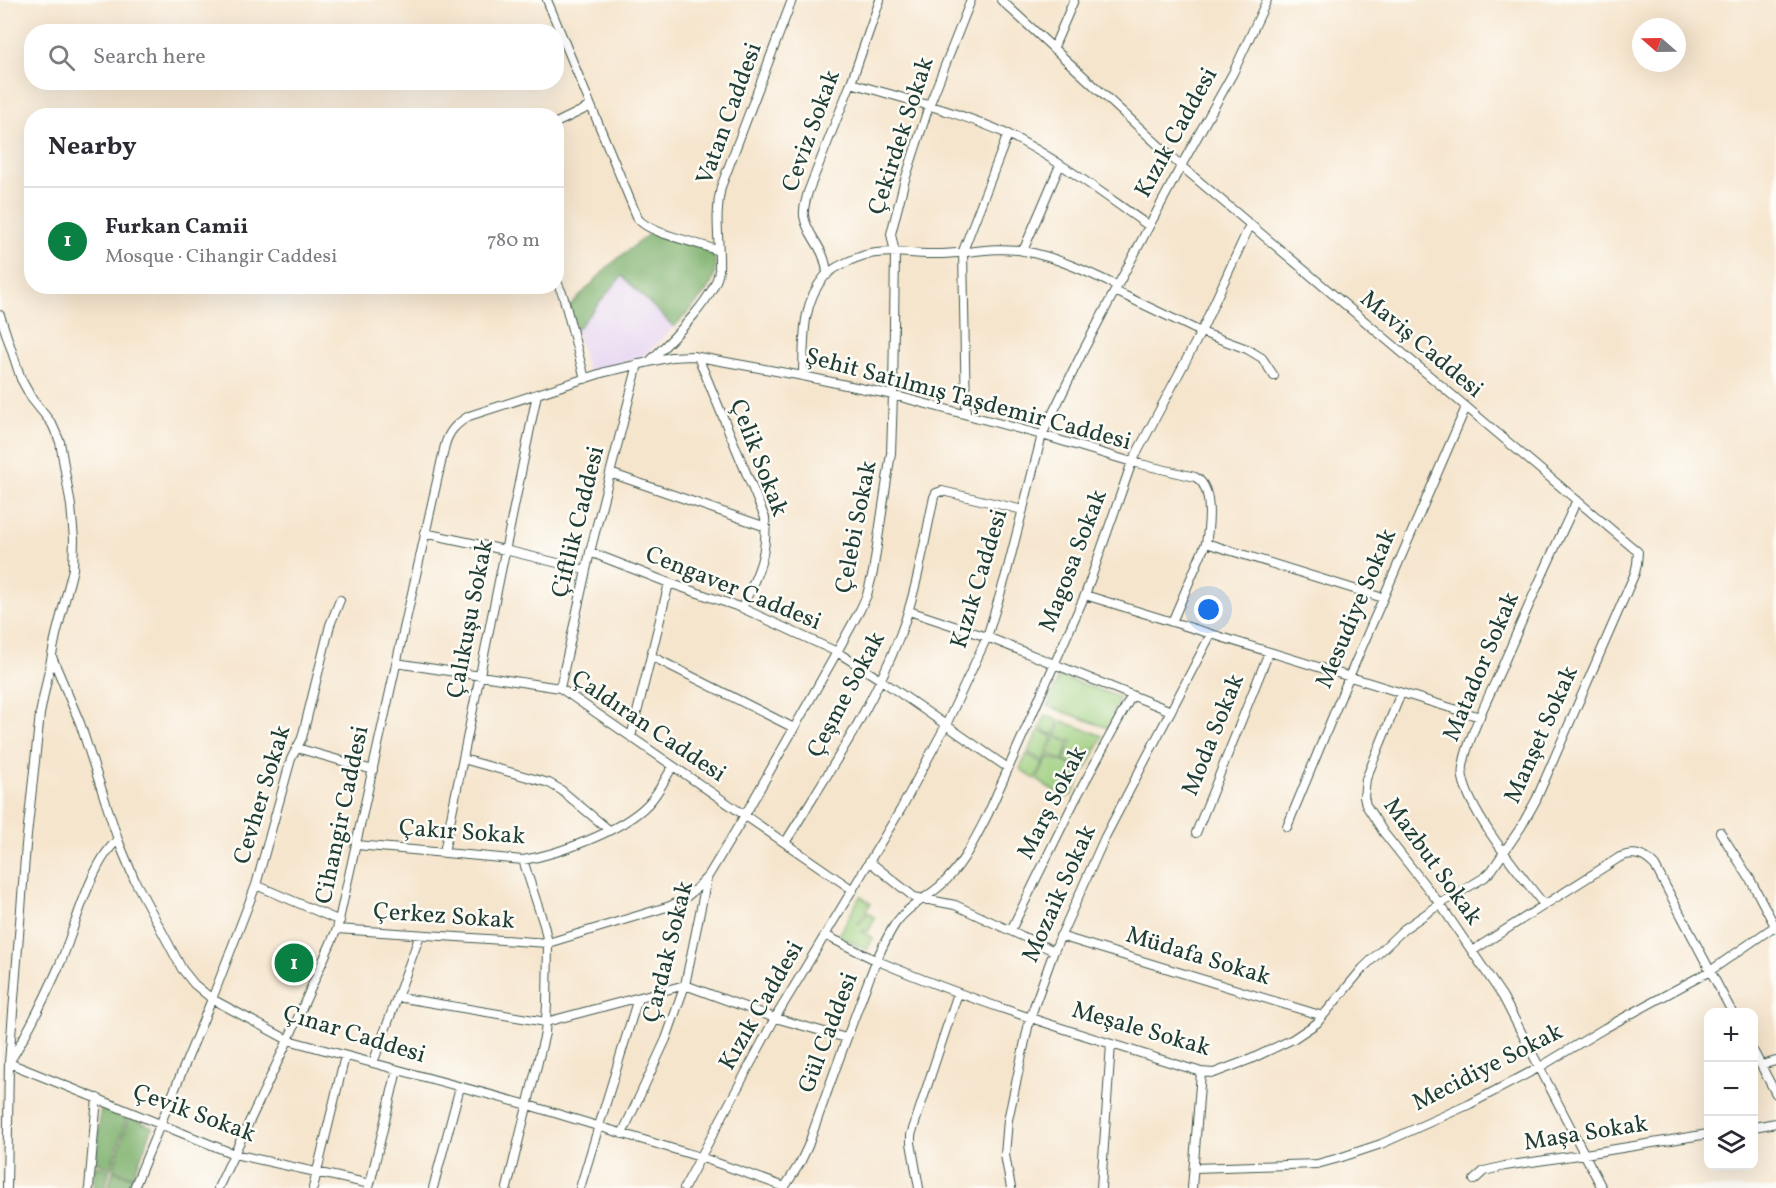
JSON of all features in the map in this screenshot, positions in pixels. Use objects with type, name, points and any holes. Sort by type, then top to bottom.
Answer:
[{"type":"street","points":[[547,0],[557,24]]},
{"type":"street","name":"Vatan Caddesi","points":[[649,362],[681,330],[717,281],[719,273],[717,208],[721,187],[792,0]]},
{"type":"street","name":"Ceviz Sokak","points":[[827,275],[825,258],[804,219],[805,204],[880,0]]},
{"type":"street","name":"Çekirdek Sokak","points":[[893,395],[895,253],[891,234],[904,183],[929,106],[971,0]]},
{"type":"street","name":"Maviş Caddesi","points":[[1001,0],[1181,166],[1638,552]]},
{"type":"street","points":[[1053,49],[1074,0]]},
{"type":"street","name":"Kızık Caddesi","points":[[684,1188],[775,1018],[901,809],[946,725],[987,637],[1006,575],[1042,435],[1083,351],[1233,73],[1267,0]]},
{"type":"street","points":[[564,41],[633,208],[643,225],[718,250]]},
{"type":"street","points":[[850,83],[929,106],[1008,134],[1060,165],[1149,226]]},
{"type":"street","points":[[564,119],[591,106]]},
{"type":"street","points":[[966,414],[963,252],[1008,134]]},
{"type":"street","points":[[1023,251],[1060,165]]},
{"type":"street","name":"Magosa Sokak","points":[[921,899],[939,888],[957,868],[979,832],[1084,596],[1132,462],[1201,332],[1250,225]]},
{"type":"street","points":[[803,376],[805,328],[809,304],[819,284],[832,270],[865,255],[941,254],[998,250],[1023,251],[1072,266],[1201,332],[1256,353],[1266,362],[1274,376]]},
{"type":"street","points":[[563,294],[585,379]]},
{"type":"street","points":[[0,315],[21,379],[52,423],[60,442],[75,539],[74,561],[40,714],[26,845],[9,1064],[5,1184]]},
{"type":"street","name":"Şehit Satılmış Taşdemir Caddesi","points":[[451,431],[458,422],[469,416],[585,379],[671,357],[698,357],[893,395],[1201,480],[1208,500],[1206,543]]},
{"type":"street","name":"Çelik Sokak","points":[[698,357],[765,518],[764,558],[742,608]]},
{"type":"street","name":"Çiftlik Caddesi","points":[[560,688],[590,552],[638,364]]},
{"type":"street","name":"Çalıkuşu Sokak","points":[[444,852],[537,394]]},
{"type":"street","name":"Çelebi Sokak","points":[[745,815],[860,610],[873,572],[891,453],[893,395]]},
{"type":"street","name":"Mesudiye Sokak","points":[[1287,827],[1466,407]]},
{"type":"street","name":"Cihangir Caddesi","points":[[218,1188],[339,925],[424,533],[445,445],[451,431]]},
{"type":"street","points":[[610,473],[766,527]]},
{"type":"street","name":"Çeşme Sokak","points":[[785,843],[846,744],[881,680],[901,635],[936,493],[942,490],[1023,510]]},
{"type":"street","name":"Matador Sokak","points":[[1544,905],[1476,810],[1462,771],[1464,758],[1480,717],[1577,500]]},
{"type":"street","points":[[424,533],[586,570]]},
{"type":"street","points":[[1172,622],[1206,543],[1383,598]]},
{"type":"street","name":"Cengaver Caddesi","points":[[590,552],[742,608],[837,652],[1008,768]]},
{"type":"street","name":"Manşet Sokak","points":[[1440,904],[1485,877],[1521,827],[1536,800],[1635,573],[1638,552]]},
{"type":"street","points":[[631,737],[669,583]]},
{"type":"street","points":[[1084,596],[1480,717]]},
{"type":"street","name":"Cevher Sokak","points":[[134,1188],[256,885],[290,764],[302,738],[330,625],[340,600]]},
{"type":"street","points":[[909,610],[987,637],[1171,711]]},
{"type":"street","name":"Mozaik Sokak","points":[[1011,1188],[1005,1155],[1006,1132],[1030,1018],[1054,951],[1105,837],[1211,634]]},
{"type":"street","name":"Moda Sokak","points":[[1196,833],[1269,652]]},
{"type":"street","points":[[651,656],[794,728]]},
{"type":"street","name":"Çınar Caddesi","points":[[52,657],[80,723],[118,840],[135,880],[183,969],[194,984],[212,999],[288,1040],[600,1127],[700,1157],[785,1188]]},
{"type":"street","name":"Çaldıran Caddesi","points":[[396,663],[560,688],[853,890]]},
{"type":"street","name":"Mazbut Sokak","points":[[1401,693],[1366,779],[1364,797],[1366,805],[1384,833],[1440,904],[1503,997],[1602,1188]]},
{"type":"street","name":"Marş Sokak","points":[[1011,930],[1075,800],[1131,695]]},
{"type":"street","points":[[297,748],[373,770]]},
{"type":"street","points":[[463,759],[549,783],[561,790],[609,830]]},
{"type":"street","name":"Çakır Sokak","points":[[357,845],[523,860],[556,852],[630,819],[650,803],[673,766]]},
{"type":"street","name":"Çardak Sokak","points":[[622,1134],[666,1039],[685,985],[707,878],[745,815]]},
{"type":"street","points":[[1720,832],[1776,927]]},
{"type":"street","points":[[9,1064],[59,965],[102,858],[118,840]]},
{"type":"street","points":[[1472,951],[1620,857],[1633,854],[1646,857],[1655,866],[1730,1008]]},
{"type":"street","points":[[507,1188],[546,1022],[548,943],[523,860]]},
{"type":"street","points":[[870,862],[908,894],[921,899],[955,905],[1054,951]]},
{"type":"street","points":[[548,943],[680,902],[707,878]]},
{"type":"street","name":"Çerkez Sokak","points":[[256,885],[339,925],[420,935],[548,943]]},
{"type":"street","name":"Gül Caddesi","points":[[785,1188],[808,1146],[846,1038],[888,937],[901,916],[921,899]]},
{"type":"street","name":"Meşale Sokak","points":[[825,935],[877,961],[958,993],[1111,1044],[1201,1072],[1214,1073],[1251,1059],[1309,1029],[1323,1016],[1363,968],[1389,943],[1414,921],[1440,904]]},
{"type":"street","name":"Mecidiye Sokak","points":[[1194,1168],[1304,1165],[1339,1158],[1381,1144],[1470,1104],[1540,1067],[1605,1028],[1710,971],[1776,927]]},
{"type":"street","points":[[373,1063],[420,935]]},
{"type":"street","name":"Müdafa Sokak","points":[[1060,936],[1323,1016]]},
{"type":"street","points":[[397,998],[546,1022],[685,985],[775,1018],[846,1038]]},
{"type":"street","points":[[919,1188],[911,1135],[958,993]]},
{"type":"street","points":[[580,1188],[638,998]]},
{"type":"street","points":[[1101,1188],[1111,1044]]},
{"type":"street","points":[[313,1188],[345,1056]]},
{"type":"street","points":[[1758,1059],[1776,1094]]},
{"type":"street","points":[[1761,1065],[1776,1061]]},
{"type":"street","name":"Çevik Sokak","points":[[9,1064],[234,1154],[370,1186]]},
{"type":"street","points":[[370,1186],[397,1070]]},
{"type":"street","points":[[1192,1188],[1201,1072]]},
{"type":"street","points":[[433,1188],[460,1087]]},
{"type":"street","points":[[89,1188],[97,1098]]},
{"type":"street","points":[[1758,1126],[1776,1123]]},
{"type":"street","name":"Maşa Sokak","points":[[1474,1180],[1484,1171],[1505,1166],[1704,1135]]},
{"type":"shaded area","points":[[610,265],[674,327],[643,357],[588,372],[569,307]]},
{"type":"green space","points":[[650,233],[692,242],[712,253],[715,260],[715,273],[703,296],[674,327],[622,276],[576,330],[569,307],[610,265]]},
{"type":"green space","points":[[1059,676],[1119,697],[1108,728],[1048,706]]},
{"type":"green space","points":[[1045,715],[1059,721],[1054,735],[1040,729]]},
{"type":"green space","points":[[1062,721],[1103,736],[1086,769],[1064,761],[1072,741],[1056,735]]},
{"type":"green space","points":[[1039,731],[1053,736],[1044,762],[1028,752]]},
{"type":"green space","points":[[1055,737],[1069,742],[1063,760],[1049,755]]},
{"type":"green space","points":[[1027,754],[1043,764],[1035,779],[1020,769]]},
{"type":"green space","points":[[1048,757],[1085,770],[1072,795],[1065,798],[1037,780]]},
{"type":"green space","points":[[860,896],[871,903],[858,923],[860,924],[868,912],[875,918],[868,932],[863,930],[862,932],[873,938],[867,950],[839,936]]},
{"type":"green space","points":[[101,1105],[127,1116],[111,1168],[96,1162]]},
{"type":"green space","points":[[129,1117],[153,1127],[133,1176],[113,1169]]},
{"type":"green space","points":[[95,1165],[110,1170],[105,1188],[93,1188]]},
{"type":"green space","points":[[113,1171],[133,1178],[129,1188],[108,1188]]},
{"type":"place","name":"Furkan Camii","points":[[294,963]]}]
